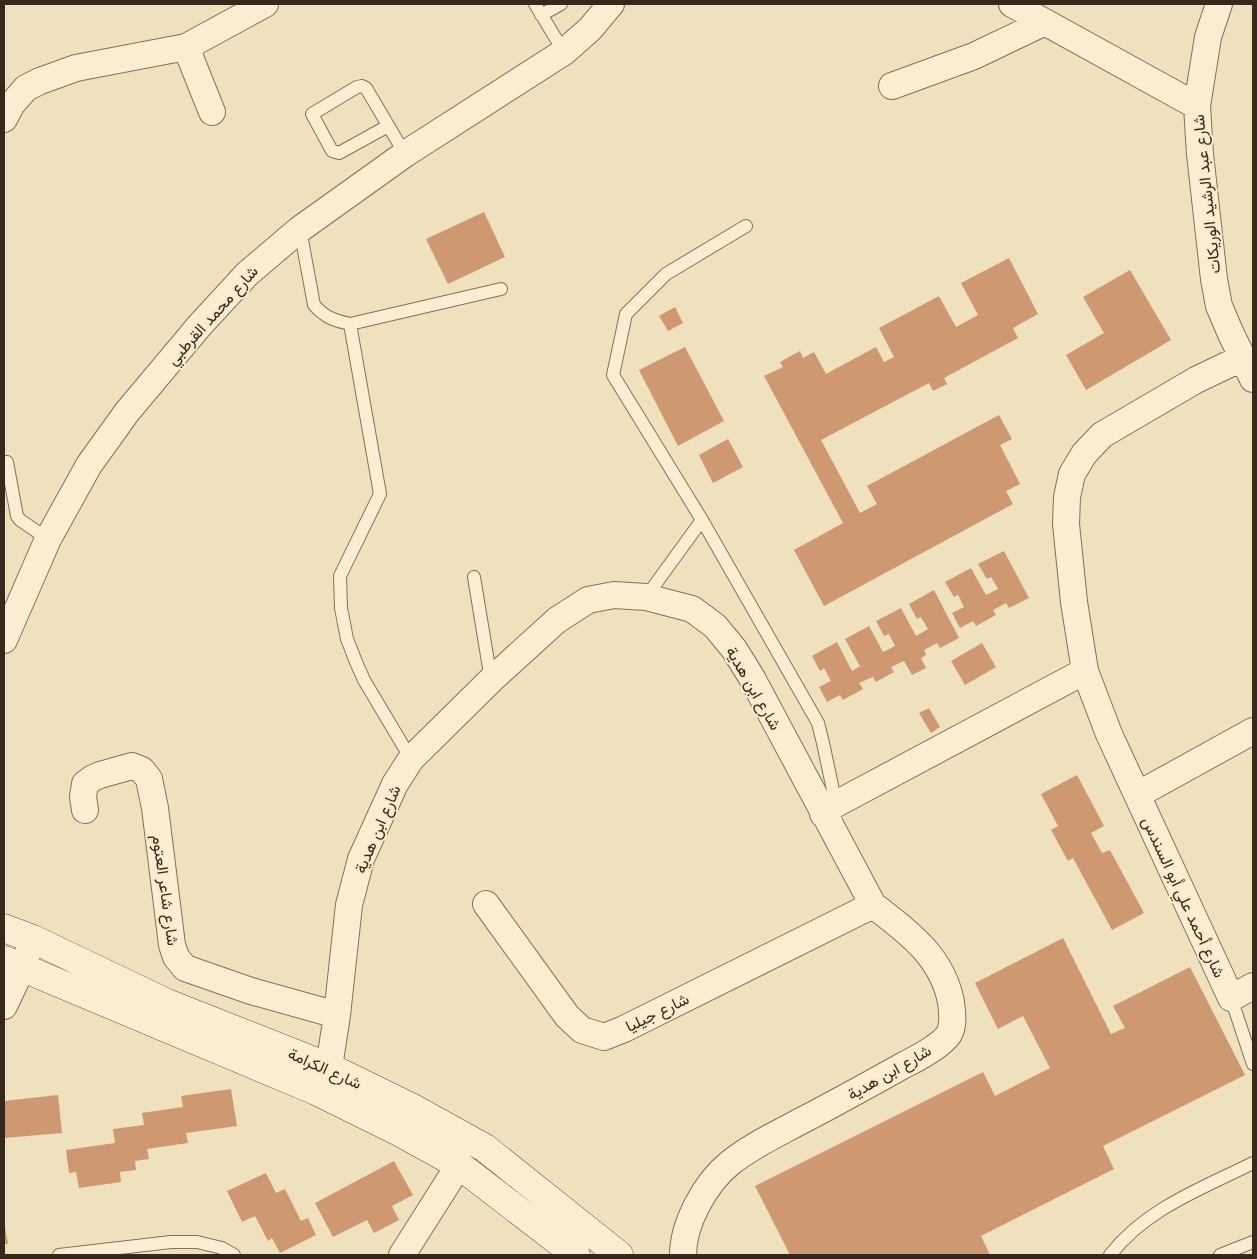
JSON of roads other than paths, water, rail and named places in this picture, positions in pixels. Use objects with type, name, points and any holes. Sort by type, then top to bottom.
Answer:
[{"type":"street","points":[[4,119],[12,104],[26,88],[40,81],[76,68],[186,48],[265,4]]},
{"type":"street","name":"شارع محمد القرطبي","points":[[4,640],[48,539],[89,465],[127,412],[200,325],[246,274],[300,229],[405,154],[564,52],[590,28],[611,4]]},
{"type":"street","points":[[1012,4],[1197,106]]},
{"type":"street","name":"شارع عبد الرشيد الوريكات","points":[[1219,4],[1208,37],[1197,106],[1200,154],[1214,279],[1220,306],[1248,368]]},
{"type":"street","points":[[892,86],[974,56],[1045,22]]},
{"type":"street","points":[[186,48],[212,112]]},
{"type":"street","name":"شارع أحمد علي أبو السندس","points":[[1242,992],[1137,795],[1109,734],[1085,671],[1074,602],[1066,524],[1067,497],[1072,474],[1084,454],[1102,435],[1196,380],[1248,368]]},
{"type":"street","name":"شارع ابن هدية","points":[[329,1067],[337,1015],[349,905],[361,859],[395,784],[411,759],[491,680],[557,620],[588,600],[614,595],[646,597],[692,609],[715,626],[734,649],[752,678],[830,809],[873,905],[905,930],[936,961],[948,986],[953,1015],[950,1034],[933,1049],[762,1142],[729,1164],[707,1188],[690,1220],[683,1255]]},
{"type":"street","points":[[830,809],[1085,671]]},
{"type":"street","points":[[1137,795],[1253,731]]},
{"type":"street","name":"شارع شاعر العتوم","points":[[85,810],[83,797],[85,784],[93,778],[117,769],[132,766],[142,770],[149,779],[155,808],[172,945],[176,957],[185,968],[251,991],[337,1015]]},
{"type":"street","name":"شارع جيليا","points":[[486,904],[568,1016],[582,1030],[604,1037],[624,1029],[873,905]]},
{"type":"street","name":"شارع الكرامة","points":[[4,928],[32,939],[168,1003],[329,1067],[411,1107],[485,1148],[619,1255]]},
{"type":"street","points":[[4,1006],[13,964],[32,939]]},
{"type":"street","name":"شارع الكرامة","points":[[13,964],[316,1091],[399,1132],[459,1165],[576,1255]]},
{"type":"street","points":[[402,1255],[459,1165]]},
{"type":"lane","points":[[561,4],[538,9],[564,52]]},
{"type":"lane","points":[[388,126],[339,153],[335,153],[332,151],[312,114],[350,91],[362,86],[366,88],[405,154]]},
{"type":"lane","points":[[746,226],[666,274],[626,314],[613,375],[702,520],[818,723],[830,809]]},
{"type":"lane","points":[[300,229],[314,305],[321,314],[330,320],[350,324],[501,290]]},
{"type":"lane","points":[[350,324],[380,494],[340,576],[341,608],[347,639],[364,680],[411,759]]},
{"type":"lane","points":[[7,462],[17,516],[48,539]]},
{"type":"lane","points":[[646,597],[702,520]]},
{"type":"lane","points":[[474,577],[491,680]]},
{"type":"lane","name":"شارع أحمد علي أبو السندس","points":[[1242,992],[1253,1064]]},
{"type":"lane","points":[[1110,1255],[1118,1244],[1139,1224],[1162,1208],[1253,1163]]},
{"type":"lane","points":[[59,1255],[171,1242],[197,1242],[222,1248],[234,1255]]},
{"type":"lane","points":[[1220,1255],[1253,1242]]}]
